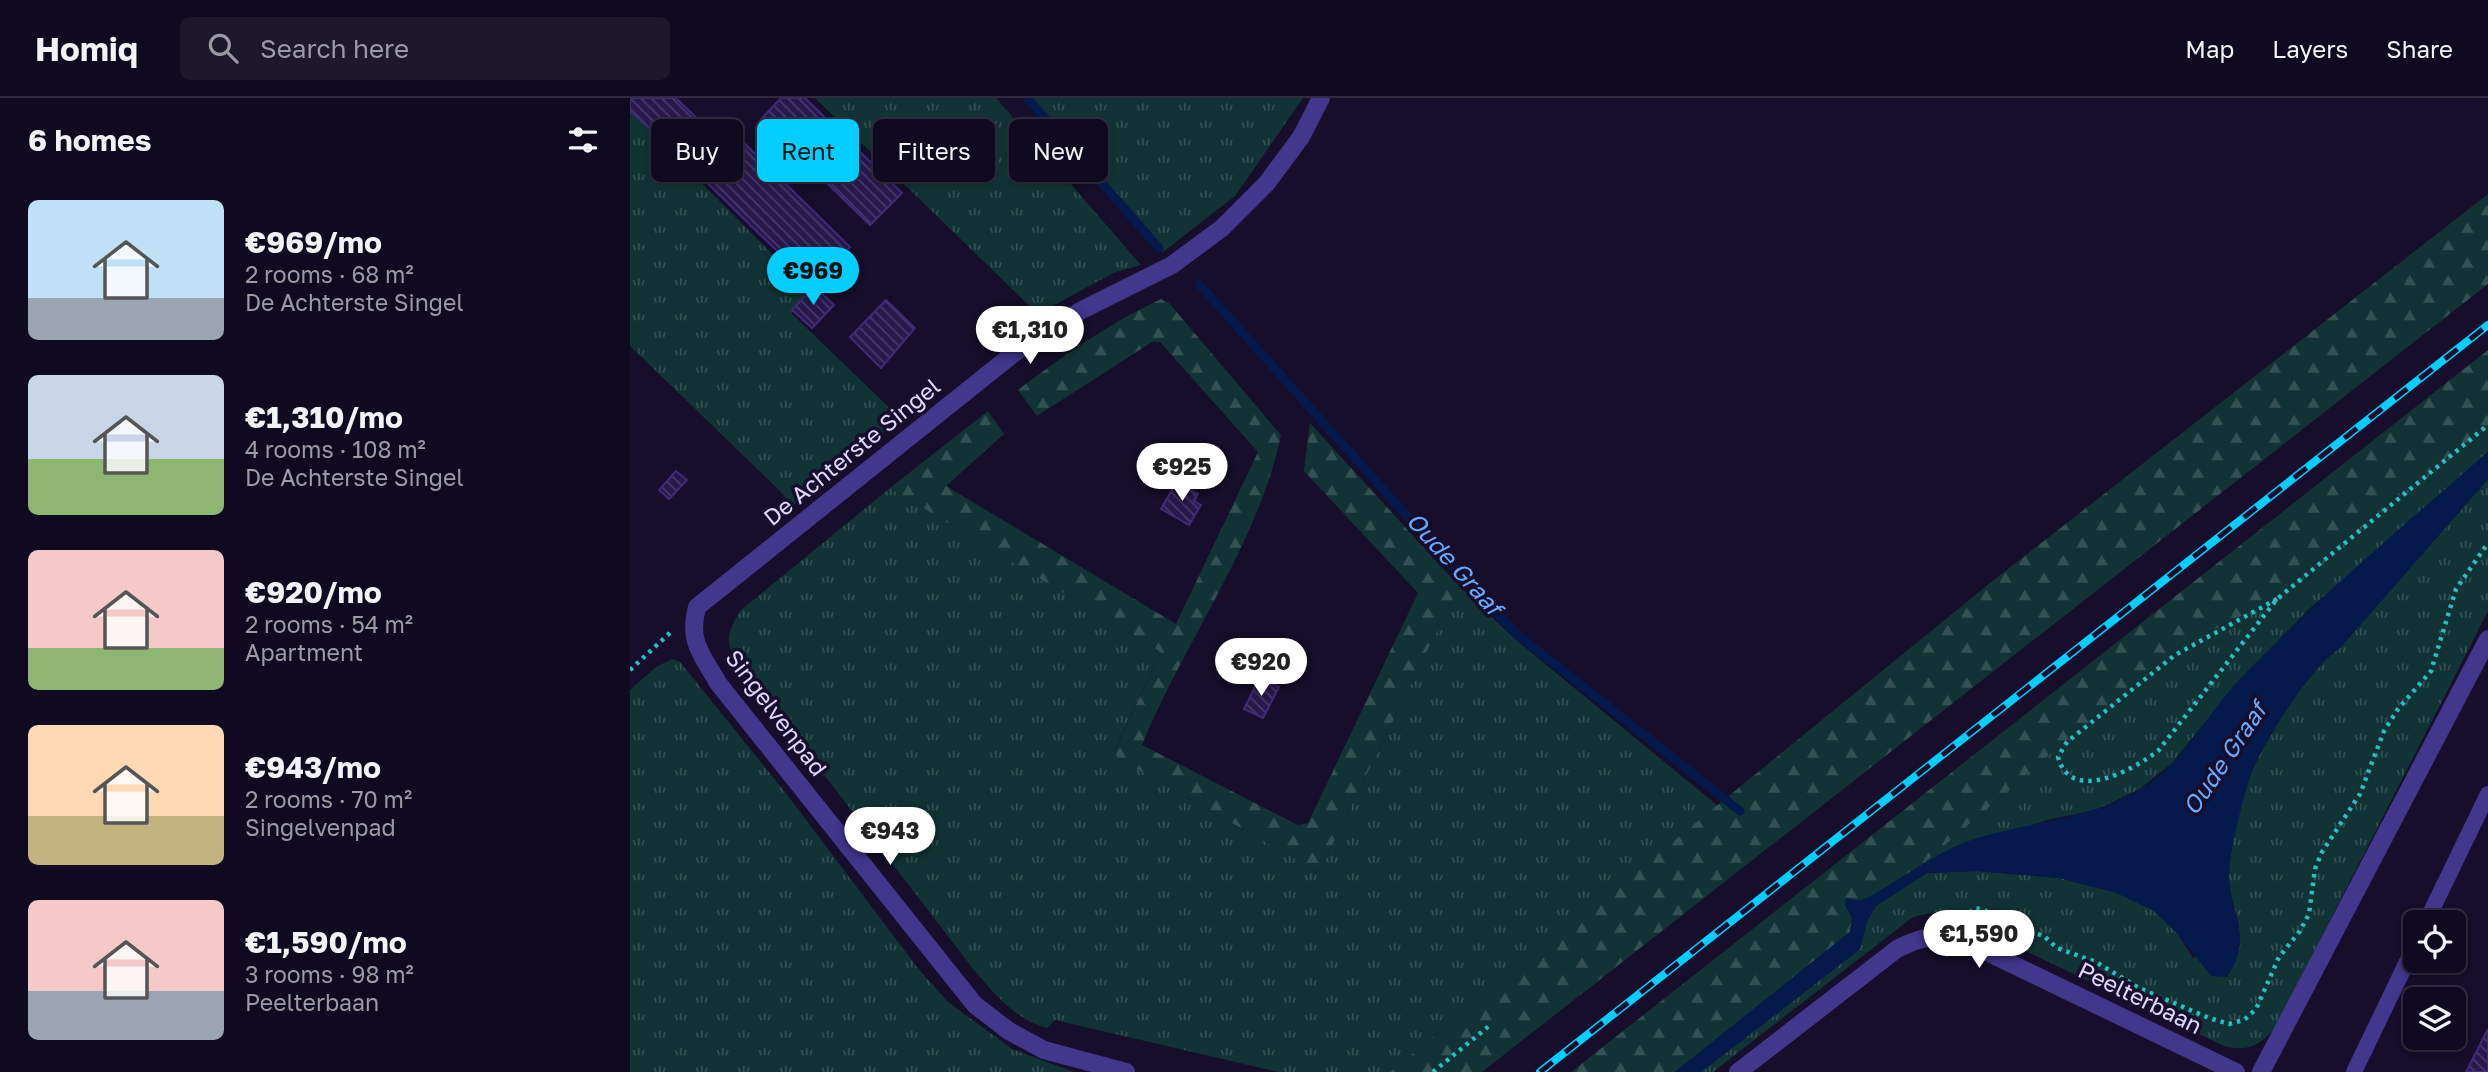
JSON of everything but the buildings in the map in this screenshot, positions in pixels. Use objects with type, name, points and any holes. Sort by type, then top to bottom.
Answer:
[{"type":"street","name":"De Achterste Singel","points":[[697,607],[1013,354],[1080,311],[1172,265],[1222,228],[1267,183],[1301,137],[1321,98]]},
{"type":"street","name":"Singelvenpad","points":[[697,607],[691,629],[698,649],[718,683],[975,1005],[1009,1031],[1044,1050],[1126,1072]]},
{"type":"street","points":[[2261,1072],[2488,639]]},
{"type":"street","points":[[1738,1072],[1897,949],[1919,937],[1944,935]]},
{"type":"street","name":"Peelterbaan","points":[[1944,935],[1966,942],[2236,1072]]},
{"type":"lane","points":[[2432,910],[2488,794]]},
{"type":"lane","points":[[2354,1072],[2403,970]]},
{"type":"path","points":[[2277,600],[2158,751],[2134,769],[2097,781],[2074,779],[2061,768],[2058,757],[2067,742],[2175,655],[2277,600],[2488,425]]},
{"type":"path","points":[[1944,935],[1976,908],[1986,911],[1998,922],[2044,936],[2057,948],[2096,962],[2139,988],[2209,1018],[2229,1024],[2244,1020],[2256,1009],[2279,957],[2301,931],[2309,914],[2315,869],[2322,852],[2360,794],[2384,731],[2398,709],[2431,671],[2456,589],[2488,543]]},
{"type":"path","points":[[630,670],[697,607]]},
{"type":"path","points":[[1433,1072],[1489,1027]]},
{"type":"green space","points":[[815,98],[996,98],[1014,119],[1009,119],[1009,182],[1069,182],[1141,265],[1113,273],[1038,314],[902,182],[995,182],[995,119],[873,119],[873,154],[859,141],[859,119],[837,119]]},
{"type":"green space","points":[[1030,98],[1303,98],[1235,196],[1163,252],[1103,182],[1108,182],[1108,119],[1048,119]]},
{"type":"green space","points":[[630,111],[651,132],[651,182],[701,182],[811,293],[791,313],[901,419],[792,506],[780,491],[630,346]]},
{"type":"green space","points":[[2488,194],[2488,284],[1482,1072],[1390,1072],[1990,583]]},
{"type":"green space","points":[[1161,299],[1169,303],[1281,435],[1256,514],[1142,745],[1298,825],[1308,823],[1418,593],[1304,471],[1310,423],[1459,586],[1319,872],[1119,759],[1114,752],[1161,652],[890,488],[988,411],[1004,434],[946,486],[1176,624],[1258,452],[1160,342],[1152,342],[1037,416],[1018,390],[1087,341]]},
{"type":"green space","points":[[2488,350],[2488,425],[2483,430],[2395,496],[2275,599],[2213,630],[2100,718],[2063,743],[1923,864],[1870,897],[1845,905],[1852,918],[1850,932],[1675,1072],[1571,1072]]},
{"type":"green space","points":[[2488,425],[2488,452],[2307,611],[2237,683],[2172,763],[2140,789],[2096,810],[2047,820],[1923,864],[2063,743],[2100,718],[2213,630],[2275,599],[2395,496]]},
{"type":"green space","points":[[2488,479],[2488,611],[2275,1028],[2264,1039],[2246,1048],[2224,1046],[1955,917],[1935,912],[1913,917],[1713,1072],[1701,1072],[1860,949],[1867,921],[1876,906],[1927,873],[1977,871],[2060,878],[2117,893],[2154,911],[2177,933],[2193,958],[2239,926],[2229,884],[2231,854],[2247,785],[2266,743],[2316,671],[2340,648]]},
{"type":"green space","points":[[890,488],[1161,652],[1114,751],[1119,759],[1319,872],[1459,586],[1516,640],[1718,806],[1390,1072],[1279,1072],[1055,1020],[1047,1028],[1035,1024],[1006,1005],[974,970],[733,656],[729,643],[734,622],[741,610]]},
{"type":"green space","points":[[672,659],[680,662],[785,792],[917,967],[948,1002],[1012,1049],[1074,1072],[630,1072],[630,690],[656,667]]},
{"type":"water","points":[[2488,452],[2488,479],[2340,648],[2328,657],[2302,687],[2257,760],[2244,797],[2231,856],[2230,893],[2240,938],[2235,962],[2227,977],[2211,976],[2177,933],[2154,911],[2117,893],[2060,878],[1977,871],[1926,873],[1876,906],[1867,921],[1860,949],[1701,1072],[1675,1072],[1850,932],[1852,918],[1845,905],[1846,898],[1861,901],[1932,859],[1977,838],[2080,814],[2120,800],[2154,780],[2180,754],[2238,681],[2298,621]]},
{"type":"waterway","name":"Oude Graaf","points":[[1027,98],[1159,248]]},
{"type":"waterway","name":"Oude Graaf","points":[[1199,284],[1468,584],[1518,635],[1740,811]]},
{"type":"railway","points":[[1540,1072],[2488,325]]}]
